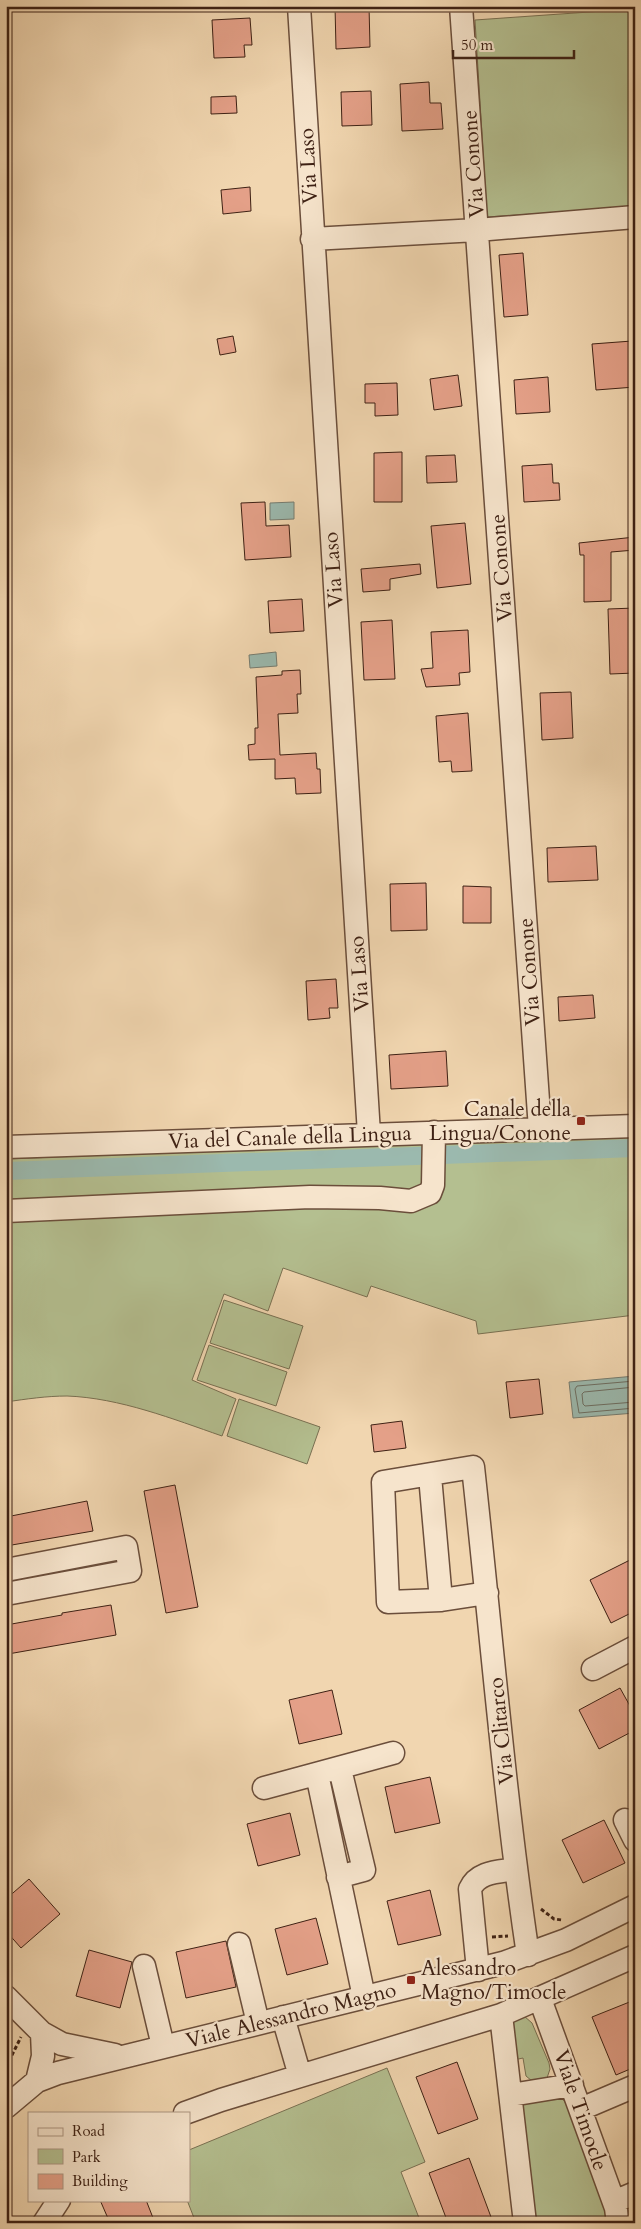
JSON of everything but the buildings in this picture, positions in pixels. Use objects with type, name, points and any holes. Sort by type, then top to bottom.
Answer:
[{"type":"street","name":"Via Laso","points":[[299,6],[369,1134]]},
{"type":"street","name":"Via Conone","points":[[461,6],[540,1129]]},
{"type":"street","points":[[312,239],[478,230],[635,217]]},
{"type":"street","name":"Via del Canale della Lingua","points":[[6,1147],[369,1134],[434,1140],[540,1129],[635,1126]]},
{"type":"street","points":[[6,1211],[310,1197],[411,1201],[430,1193],[435,1175],[434,1140]]},
{"type":"street","name":"Via Clitarco","points":[[487,1593],[442,1600],[388,1602],[383,1482],[430,1476],[473,1467],[487,1593],[516,1869],[528,1955]]},
{"type":"street","points":[[430,1476],[442,1600]]},
{"type":"street","points":[[6,1570],[126,1548],[130,1571],[6,1594]]},
{"type":"street","points":[[593,1669],[634,1650]]},
{"type":"street","points":[[264,1788],[340,1769],[393,1753]]},
{"type":"street","points":[[338,1877],[364,1870],[340,1769]]},
{"type":"street","points":[[317,1774],[364,1997]]},
{"type":"street","points":[[625,1820],[635,1840]]},
{"type":"street","points":[[478,1970],[470,1889],[475,1881],[483,1876],[516,1869]]},
{"type":"street","name":"Viale Alessandro Magno","points":[[6,2107],[38,2081],[58,2072],[478,1970],[528,1955],[580,1934],[635,1906]]},
{"type":"street","points":[[239,1944],[258,2023]]},
{"type":"street","points":[[188,2112],[501,2015],[635,1956]]},
{"type":"street","points":[[144,1966],[163,2046]]},
{"type":"street","points":[[6,1996],[36,2027],[62,2044],[124,2056]]},
{"type":"street","name":"Viale Timocle","points":[[540,1999],[581,2109],[616,2212]]},
{"type":"street","points":[[501,2015],[525,2223]]},
{"type":"street","points":[[283,2017],[300,2076]]},
{"type":"street","points":[[36,2027],[43,2056],[38,2081]]},
{"type":"street","points":[[511,2095],[572,2085]]},
{"type":"street","points":[[581,2109],[635,2086]]},
{"type":"street","points":[[616,2212],[635,2192]]},
{"type":"street","points":[[44,2223],[58,2202]]},
{"type":"path","points":[[536,1902],[539,1908],[554,1919],[571,1922]]},
{"type":"path","points":[[6,2067],[36,2027]]},
{"type":"green space","points":[[632,9],[635,44],[635,207],[487,217],[475,20]]},
{"type":"green space","points":[[635,1134],[635,1315],[478,1334],[476,1321],[371,1286],[367,1297],[283,1268],[268,1311],[224,1294],[192,1380],[236,1399],[222,1436],[146,1410],[107,1401],[67,1396],[6,1402],[6,1159]]},
{"type":"green space","points":[[224,1300],[303,1326],[289,1369],[210,1343]]},
{"type":"green space","points":[[209,1345],[287,1372],[276,1406],[197,1380]]},
{"type":"green space","points":[[239,1399],[320,1427],[307,1464],[227,1436]]},
{"type":"green space","points":[[524,2016],[532,2023],[549,2063],[550,2069],[547,2078],[532,2081],[526,2076],[523,2058],[514,2060],[511,2019]]},
{"type":"green space","points":[[387,2068],[425,2162],[401,2172],[421,2223],[196,2223],[188,2202],[190,2202],[190,2150]]},
{"type":"green space","points":[[562,2098],[567,2105],[610,2223],[535,2223],[521,2109],[523,2103]]},
{"type":"water","points":[[294,502],[294,519],[270,520],[270,503]]},
{"type":"water","points":[[276,652],[277,666],[250,668],[249,655]]},
{"type":"water","points":[[635,1376],[635,1413],[573,1418],[569,1382]]},
{"type":"waterway","points":[[6,1171],[635,1148]]},
{"type":"place","name":"Canale della Lingua/Conone","points":[[581,1121]]},
{"type":"place","name":"Alessandro Magno/Timocle","points":[[411,1980]]}]
